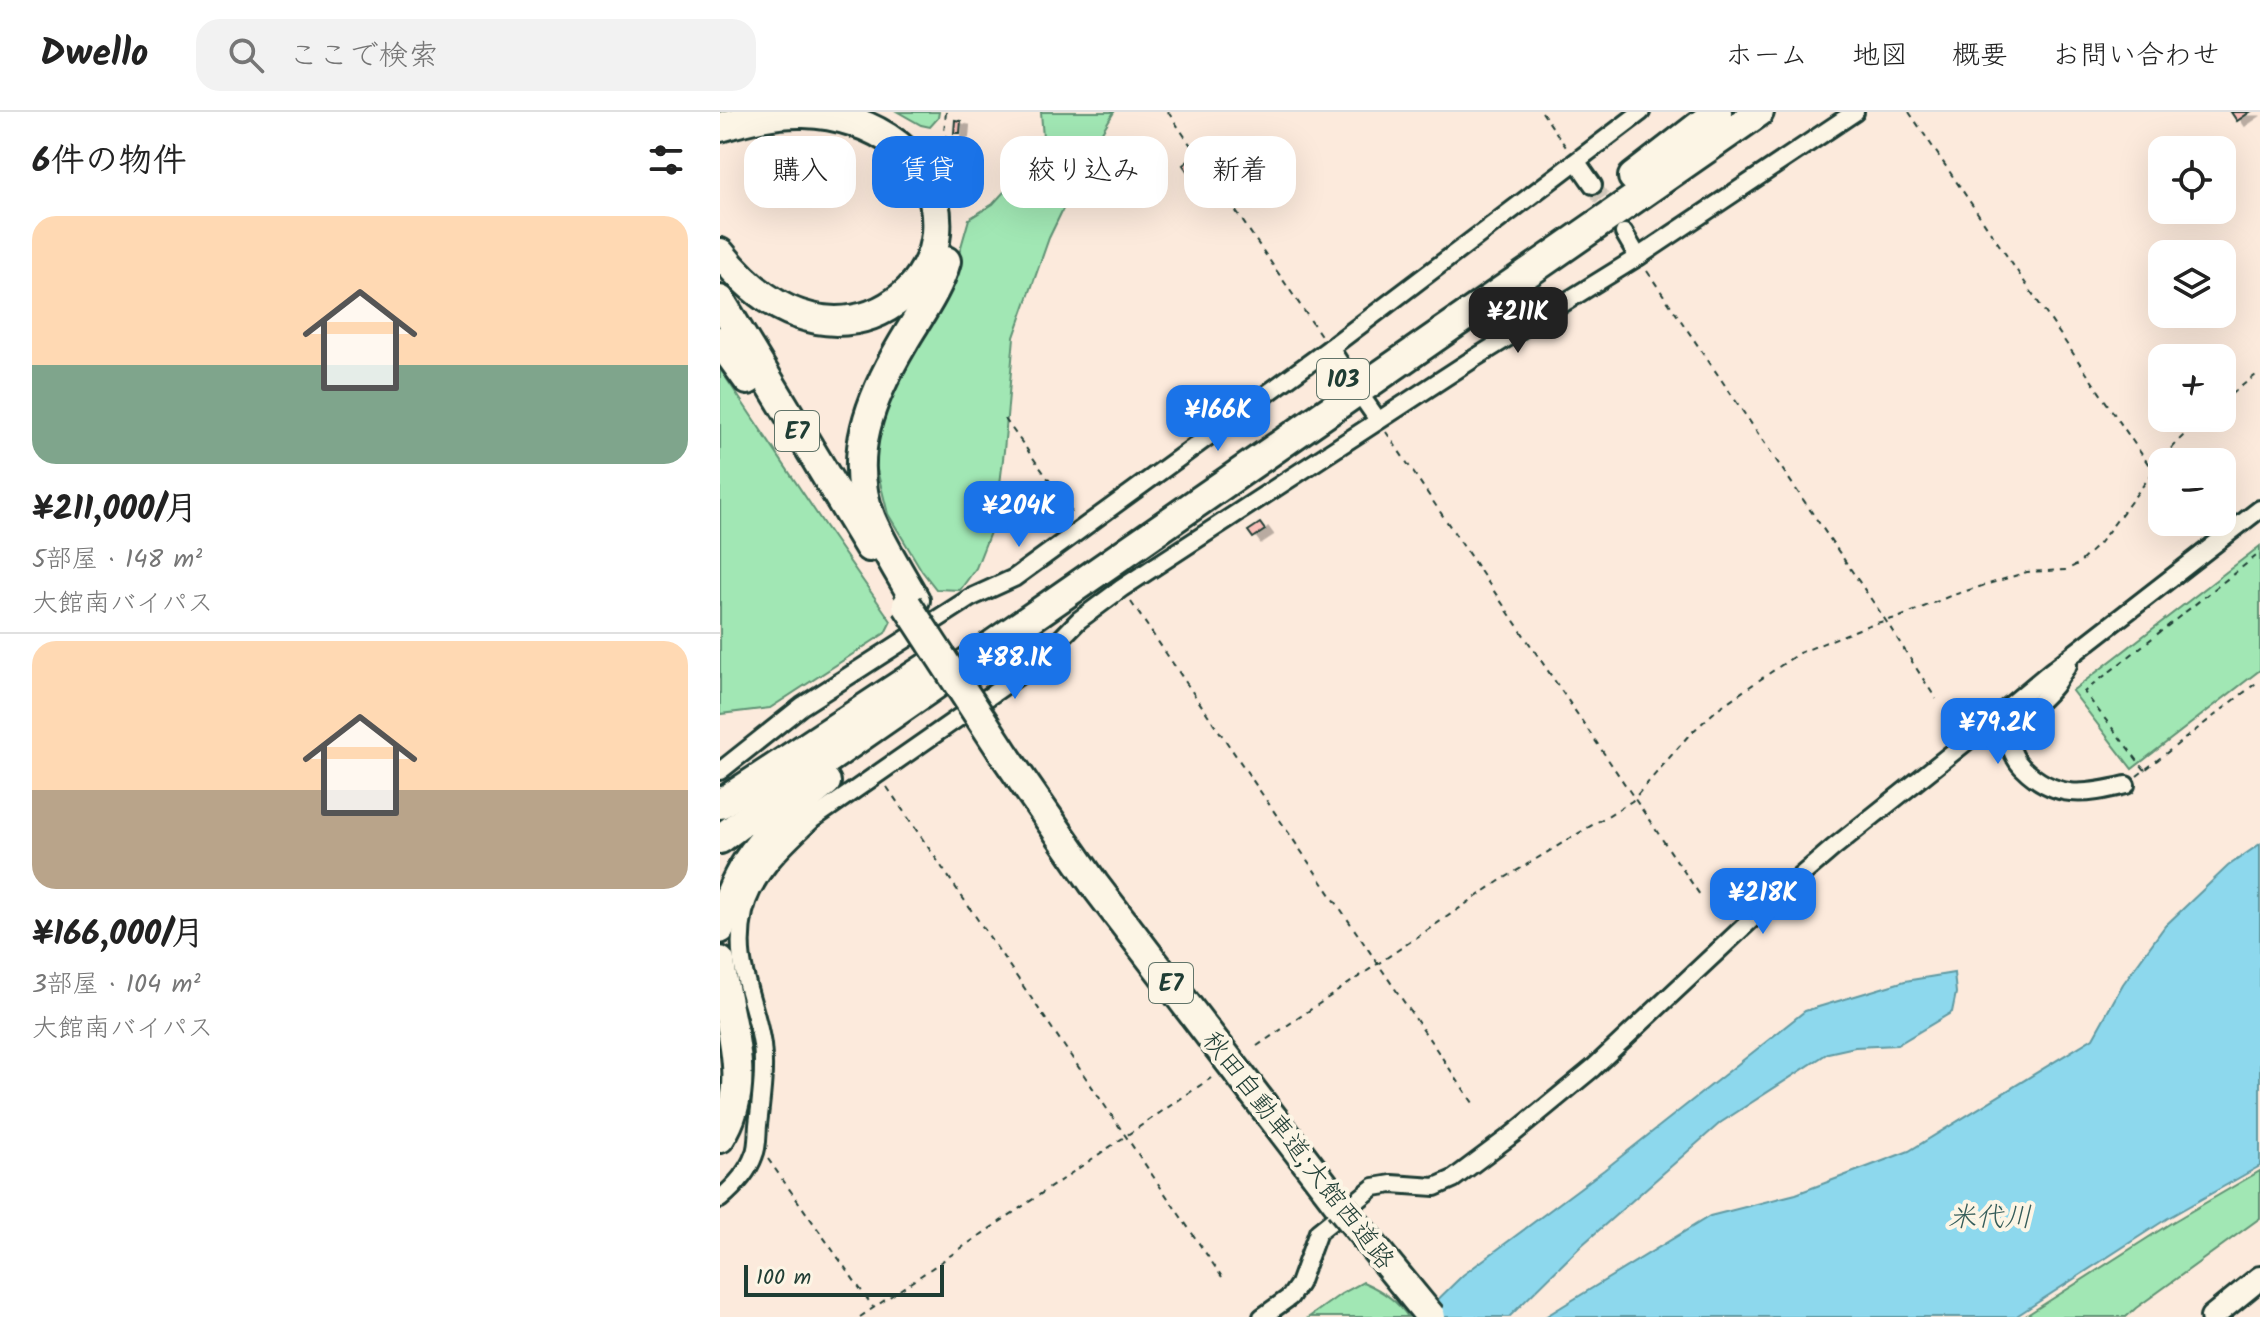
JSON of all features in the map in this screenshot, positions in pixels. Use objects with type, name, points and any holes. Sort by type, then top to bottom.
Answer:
[{"type":"highway","points":[[720,127],[777,114],[802,112],[869,126],[898,145],[919,168],[935,204],[936,223],[930,260],[908,292],[879,313],[844,321],[808,318],[774,304],[744,280],[720,253]]},
{"type":"highway","points":[[871,112],[901,128],[927,152],[944,181],[951,213],[952,230],[944,267],[877,391],[863,432],[861,474],[870,516],[911,602]]},
{"type":"highway","points":[[1639,185],[1717,112]]},
{"type":"highway","name":"103","points":[[720,839],[811,771],[1034,618],[1639,185],[1725,112]]},
{"type":"highway","name":"103","points":[[720,818],[960,646],[1639,185],[1759,112]]},
{"type":"highway","points":[[1639,185],[1771,112]]},
{"type":"highway","name":"秋田自動車道;大館西道路","points":[[720,300],[877,559],[911,602],[1006,757],[1094,884],[1340,1206],[1431,1317]]},
{"type":"highway","points":[[720,341],[877,559]]},
{"type":"highway","points":[[720,929],[728,897],[742,867],[774,828],[859,754],[1034,618]]},
{"type":"highway","points":[[720,804],[960,646]]},
{"type":"highway","points":[[720,961],[737,1045],[738,1071],[731,1115],[720,1138]]},
{"type":"highway","points":[[720,1056],[723,1075],[720,1101]]},
{"type":"main road","points":[[2212,1317],[2260,1278]]},
{"type":"street","points":[[720,771],[802,706],[970,598],[1014,578],[1330,348],[1641,112]]},
{"type":"street","points":[[720,1199],[745,1172],[755,1154],[763,1080],[762,1045],[743,973],[740,942],[744,910],[753,889],[785,845],[813,819],[1037,663],[1079,620],[1122,588],[1378,420],[1638,257],[1855,112]]},
{"type":"street","points":[[1577,162],[1593,185]]},
{"type":"street","points":[[1624,233],[1638,257]]},
{"type":"street","points":[[1330,348],[1341,365]]},
{"type":"street","points":[[1364,400],[1378,420]]},
{"type":"street","points":[[1262,1317],[1290,1297],[1299,1284],[1318,1232],[1374,1187],[1392,1184],[1435,1187],[1453,1179],[1513,1134],[1593,1068],[1768,904],[1833,848],[2078,650],[2260,509]]},
{"type":"street","points":[[2078,650],[2053,687],[2019,724],[2010,741],[2012,750],[2019,764],[2038,781],[2066,793],[2095,793],[2126,785]]},
{"type":"path","points":[[946,112],[944,132],[946,136]]},
{"type":"path","points":[[1168,112],[1330,348]]},
{"type":"path","points":[[1542,112],[1577,162]]},
{"type":"path","points":[[1909,112],[2148,465]]},
{"type":"path","points":[[1638,257],[1936,699]]},
{"type":"path","points":[[2236,390],[2260,372]]},
{"type":"path","points":[[1005,419],[1082,527]]},
{"type":"path","points":[[1378,420],[1702,898]]},
{"type":"path","points":[[2171,448],[2187,432]]},
{"type":"path","points":[[1257,1046],[1498,882],[1625,806],[1689,735],[1720,707],[1766,674],[1799,653],[1950,596],[2027,572],[2066,570],[2078,564],[2098,545],[2148,479]]},
{"type":"path","points":[[2260,553],[2084,692],[2145,770],[2260,680]]},
{"type":"path","points":[[1122,588],[1475,1106]]},
{"type":"path","points":[[878,773],[1222,1277]]},
{"type":"path","points":[[860,1317],[1211,1078]]},
{"type":"path","points":[[755,1154],[770,1161],[873,1308]]},
{"type":"green space","points":[[898,112],[939,112],[930,127]]},
{"type":"green space","points":[[1041,112],[1114,112],[1099,136],[1043,136]]},
{"type":"green space","points":[[1000,196],[1000,208],[1064,208],[1049,238],[1014,337],[996,517],[976,568],[960,590],[936,589],[888,514],[874,458],[878,422],[892,387],[955,268],[969,219]]},
{"type":"green space","points":[[720,369],[891,621],[885,633],[770,708],[720,714]]},
{"type":"green space","points":[[2260,546],[2260,670],[2132,769],[2072,691]]},
{"type":"green space","points":[[2260,1171],[2260,1218],[2126,1317],[2024,1317],[2171,1223]]},
{"type":"green space","points":[[1363,1282],[1388,1296],[1408,1317],[1309,1317],[1341,1294]]},
{"type":"water","name":"米代川","points":[[2260,844],[2260,1166],[2168,1218],[2015,1317],[1545,1317],[1710,1216],[1796,1194],[1909,1151],[2093,1038],[2123,984],[2165,926],[2228,866]]},
{"type":"water","points":[[1954,973],[1956,993],[1952,1012],[1897,1045],[1855,1047],[1828,1053],[1720,1123],[1582,1245],[1509,1317],[1420,1317],[1463,1275],[1604,1170],[1805,1011],[1905,981]]},
{"type":"building","points":[[2231,112],[2250,112],[2237,121]]},
{"type":"building","points":[[955,120],[961,121],[960,133],[954,133]]},
{"type":"building","points":[[1260,523],[1265,530],[1253,538],[1248,531]]},
{"type":"tunnel","points":[[1593,185],[1616,220]]},
{"type":"tunnel","points":[[1341,365],[1363,397]]}]
